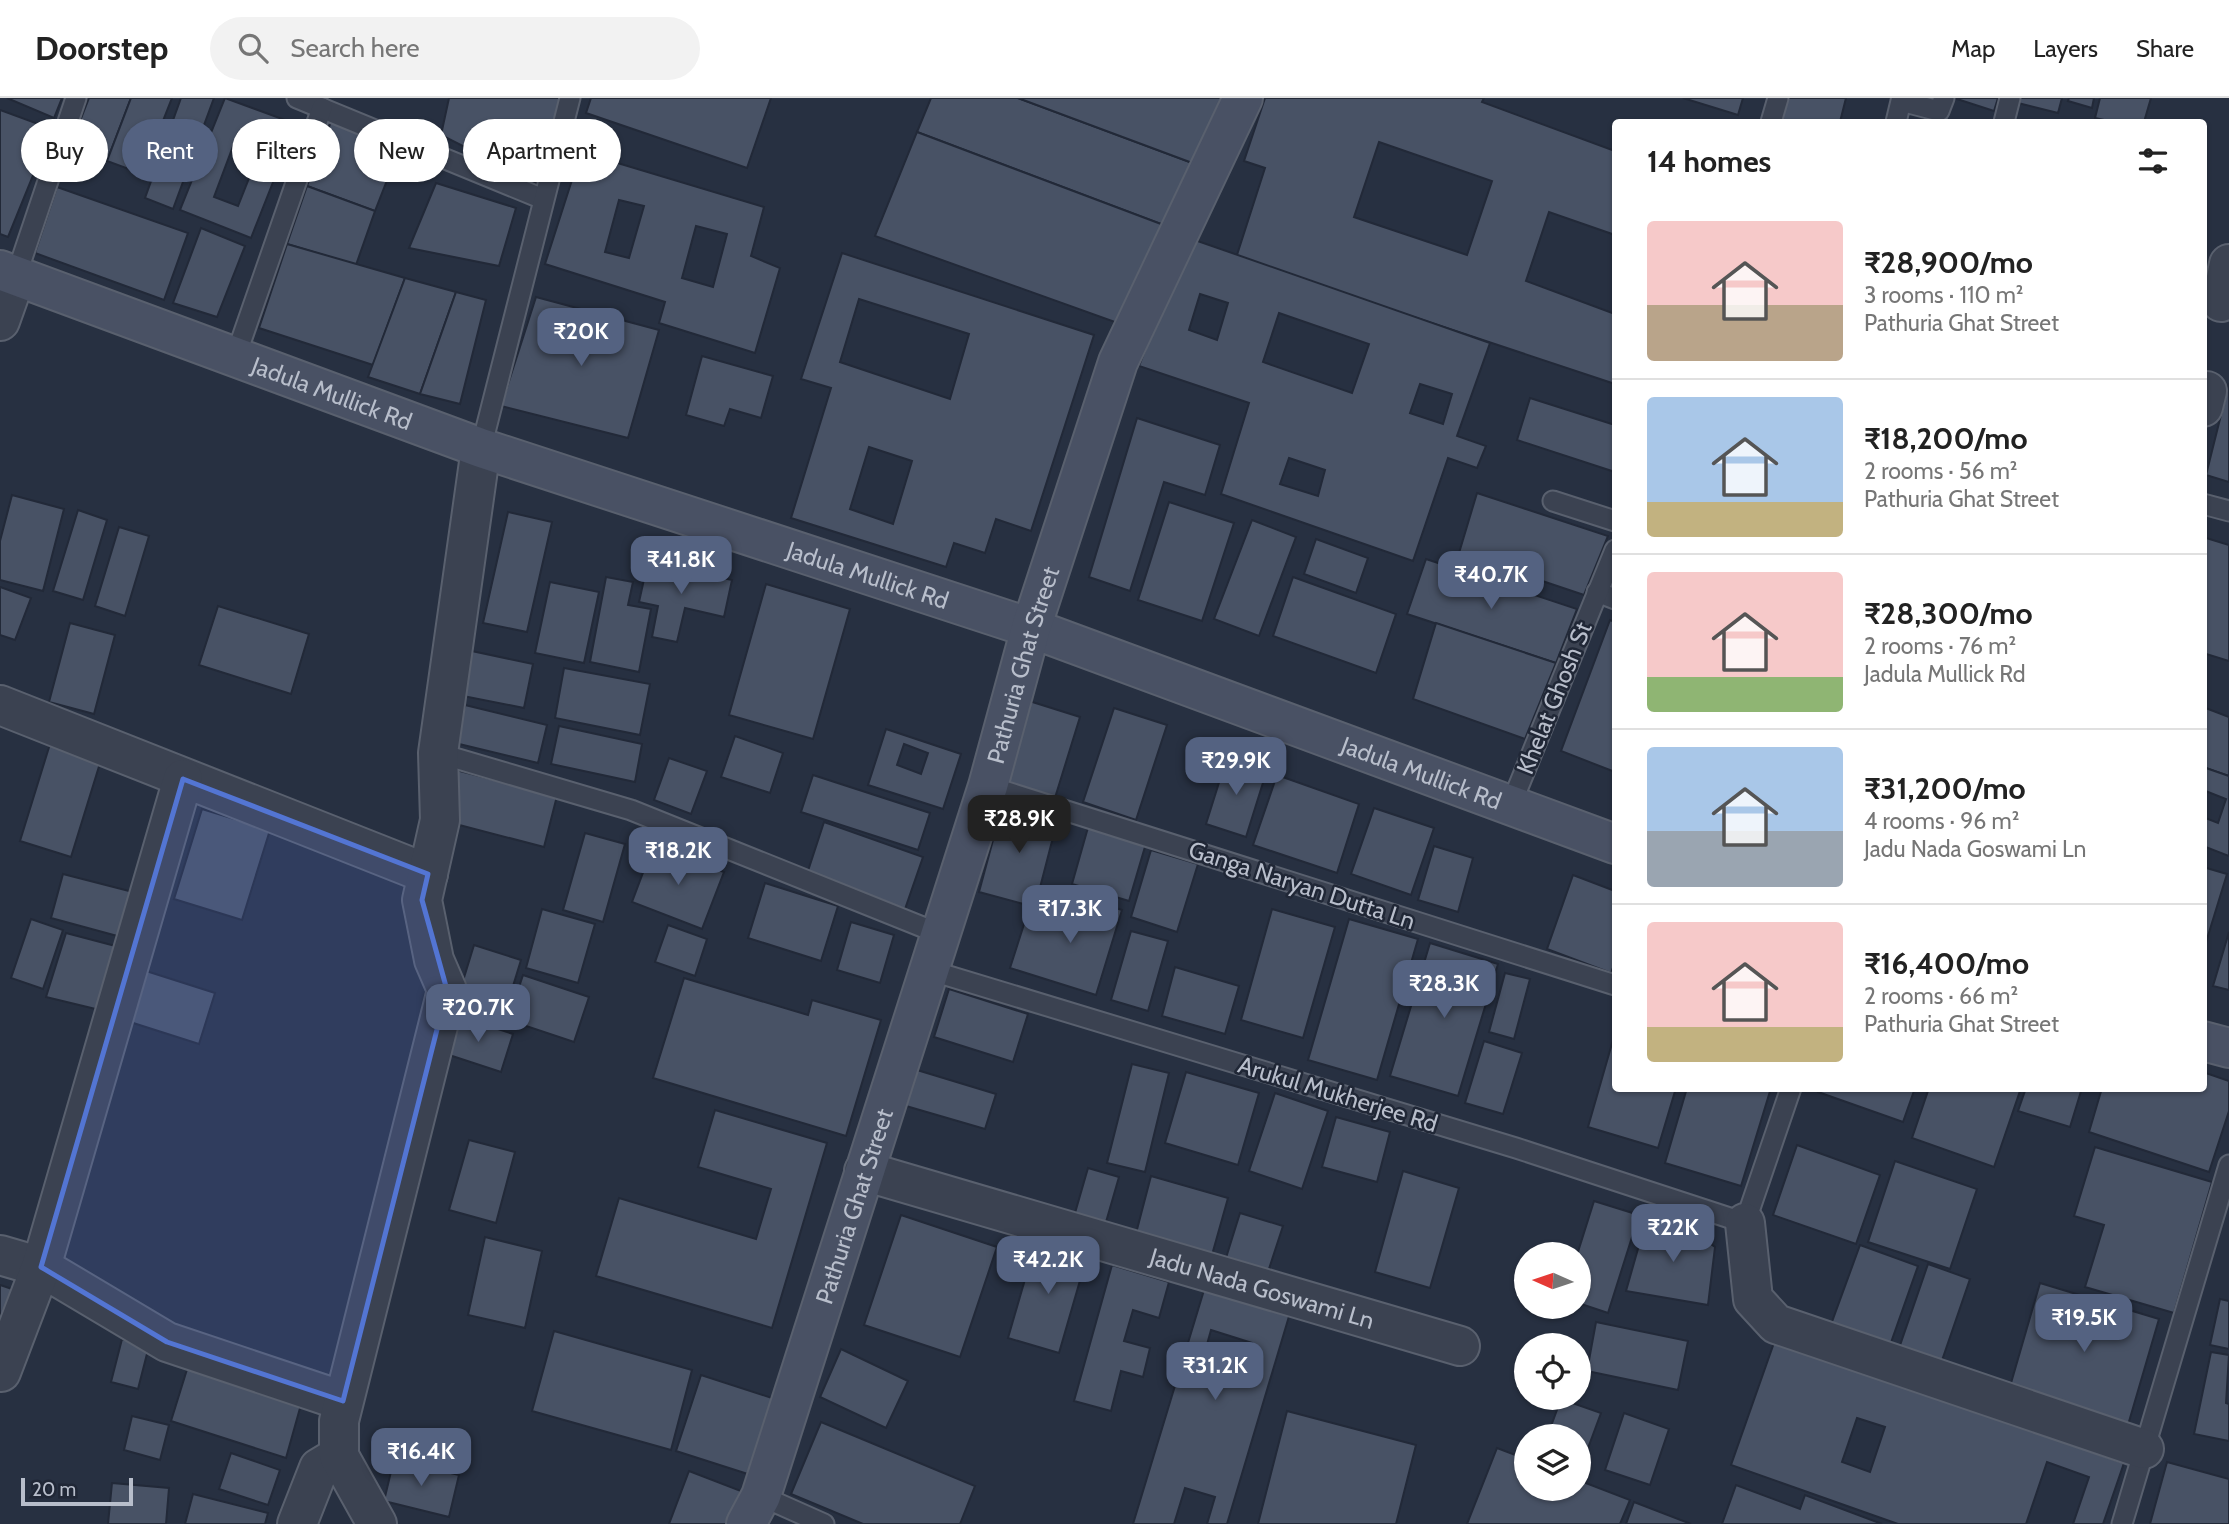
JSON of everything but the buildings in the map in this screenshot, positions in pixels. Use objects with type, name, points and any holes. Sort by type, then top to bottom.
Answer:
[{"type":"main road","name":"Pathuria Ghat Street","points":[[754,1510],[988,786],[1031,628],[1118,362],[1243,98]]},
{"type":"main road","name":"Jadula Mullick Rd","points":[[8,273],[481,448],[1031,628],[1612,843]]},
{"type":"main road","points":[[2207,1042],[2229,1048]]},
{"type":"street","points":[[2221,302],[2229,264]]},
{"type":"street","points":[[0,321],[8,273]]},
{"type":"street","points":[[377,1524],[339,1457],[339,1421],[447,990],[434,960],[422,900],[440,820],[438,753],[481,448]]},
{"type":"street","points":[[0,705],[428,874]]},
{"type":"street","points":[[1,1372],[41,1267],[183,779]]},
{"type":"street","name":"Jadu Nada Goswami Ln","points":[[864,1171],[1460,1346]]},
{"type":"street","points":[[1745,1223],[1753,1299],[1776,1324],[2144,1449]]},
{"type":"street","points":[[0,1255],[41,1267],[167,1342],[344,1401]]},
{"type":"street","points":[[297,1524],[319,1468],[339,1457]]},
{"type":"lane","points":[[8,273],[76,98]]},
{"type":"lane","points":[[297,98],[543,199]]},
{"type":"lane","points":[[481,448],[570,98]]},
{"type":"lane","points":[[1773,119],[1778,98]]},
{"type":"lane","points":[[1897,119],[1901,101],[1939,111],[1944,98]]},
{"type":"lane","points":[[2005,119],[2010,98]]},
{"type":"lane","points":[[235,358],[322,108]]},
{"type":"lane","points":[[1553,501],[1612,520]]},
{"type":"lane","points":[[2207,505],[2229,511]]},
{"type":"lane","name":"Khelat Ghosh St","points":[[1510,807],[1606,595],[1612,565]]},
{"type":"lane","points":[[438,753],[631,810],[940,934]]},
{"type":"lane","name":"Ganga Naryan Dutta Ln","points":[[988,786],[1612,984]]},
{"type":"lane","name":"Arukul Mukherjee Rd","points":[[929,971],[1502,1144],[1745,1223]]},
{"type":"lane","points":[[1745,1223],[1790,1092]]},
{"type":"lane","points":[[2122,1524],[2229,1165]]},
{"type":"lane","points":[[754,1510],[824,1524]]},
{"type":"highlighted area","points":[[183,779],[428,874],[422,900],[447,990],[343,1401],[167,1342],[41,1267]]}]
